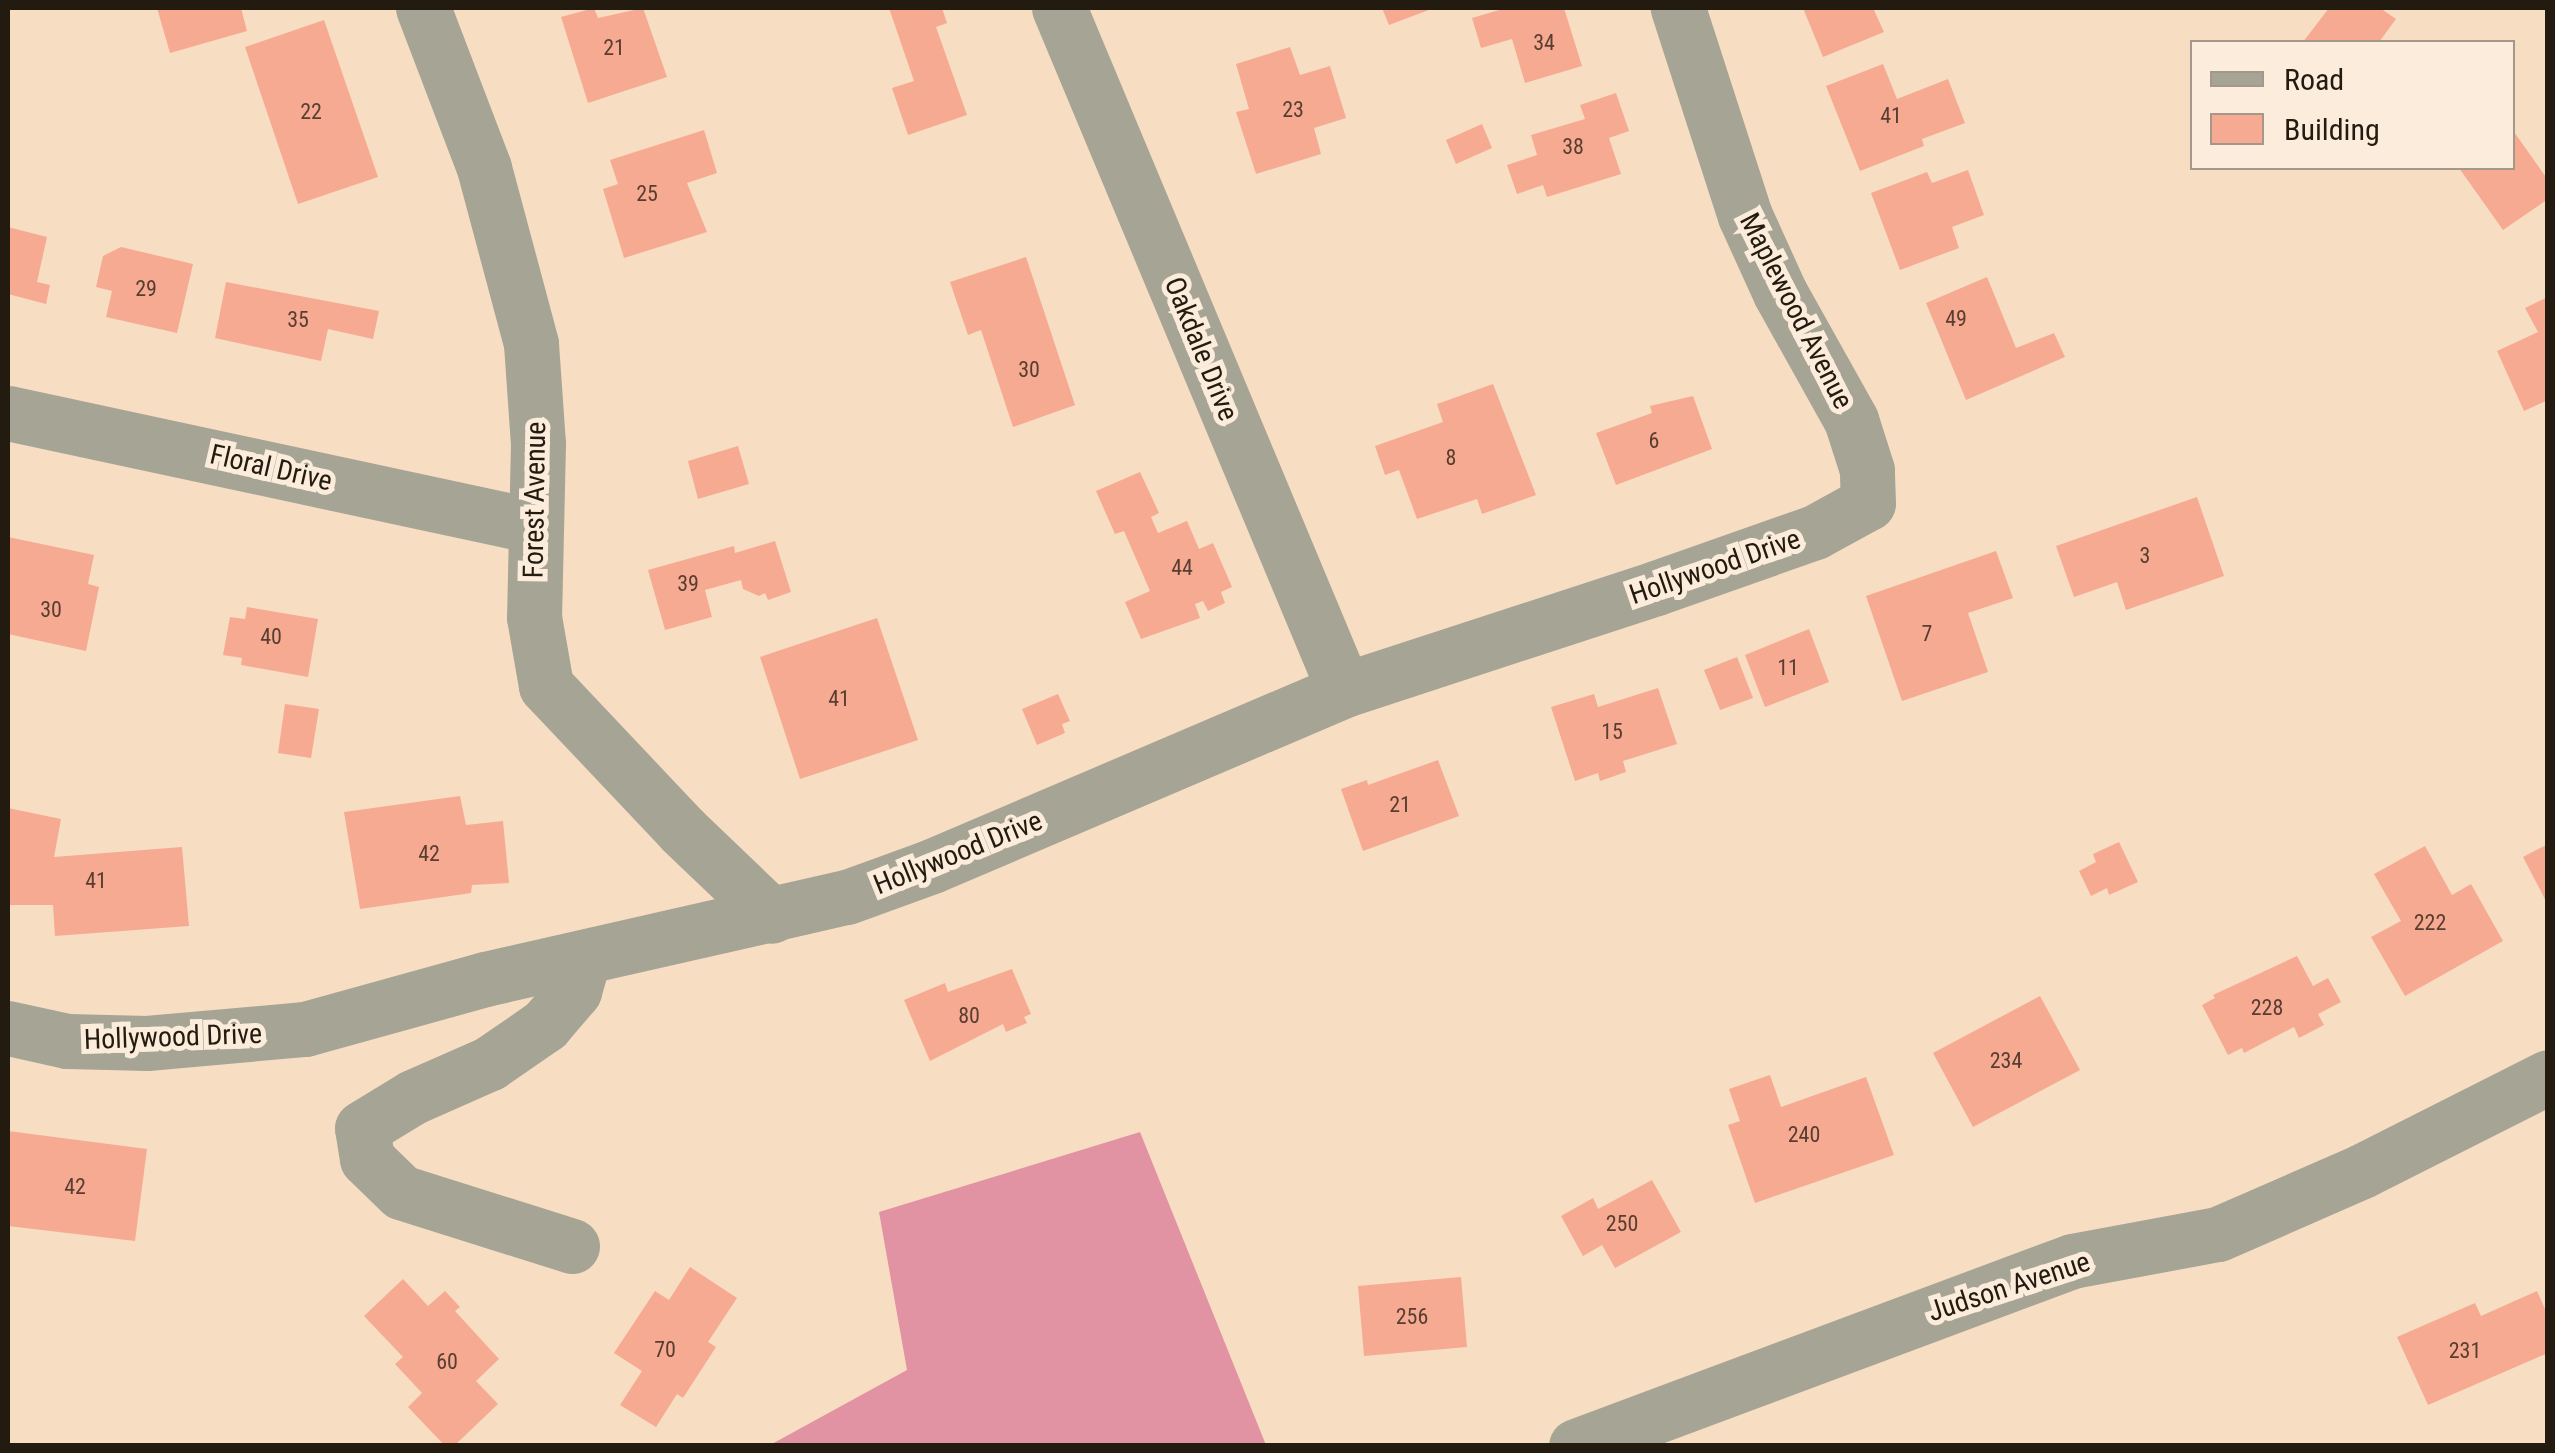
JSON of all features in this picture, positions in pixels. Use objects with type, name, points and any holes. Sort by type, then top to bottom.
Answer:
[{"type":"street","name":"Forest Avenue","points":[[423,8],[484,168],[531,344],[538,443],[534,618],[546,686],[682,830],[772,916]]},
{"type":"street","name":"Oakdale Drive","points":[[1059,8],[1344,690]]},
{"type":"street","name":"Maplewood Avenue","points":[[1678,8],[1746,216],[1780,292],[1851,420],[1867,470],[1868,503]]},
{"type":"street","name":"Floral Drive","points":[[8,413],[534,526]]},
{"type":"street","name":"Hollywood Drive","points":[[8,1028],[67,1041],[147,1043],[305,1029],[485,979],[847,897],[932,866],[1344,690],[1815,532],[1868,503]]},
{"type":"street","points":[[572,1246],[401,1192],[367,1159],[362,1128],[414,1098],[490,1063],[545,1025],[574,991],[584,957]]},
{"type":"street","name":"Judson Avenue","points":[[1576,1446],[2072,1261],[2218,1234],[2362,1171],[2548,1077]]},
{"type":"shaded area","points":[[1140,1132],[1266,1445],[770,1445],[907,1370],[879,1212]]},
{"type":"building","points":[[157,8],[241,8],[247,31],[170,53]]},
{"type":"building","points":[[594,8],[598,18],[643,8],[667,77],[588,103],[561,17]]},
{"type":"building","points":[[889,8],[942,8],[947,23],[936,27],[967,115],[908,135],[892,88],[914,81]]},
{"type":"building","points":[[1382,8],[1434,8],[1389,25]]},
{"type":"building","points":[[1506,8],[1564,8],[1582,66],[1525,83],[1512,39],[1481,48],[1472,18]]},
{"type":"building","points":[[1803,8],[1873,8],[1884,32],[1823,57]]},
{"type":"building","points":[[2329,8],[2380,8],[2396,19],[2380,40],[2305,40]]},
{"type":"building","points":[[324,20],[378,177],[298,204],[245,47]]},
{"type":"building","points":[[1290,47],[1300,75],[1330,66],[1346,118],[1314,128],[1321,154],[1256,174],[1236,112],[1249,109],[1236,64]]},
{"type":"building","points":[[1883,64],[1897,99],[1948,79],[1965,123],[1922,139],[1924,146],[1860,171],[1826,86]]},
{"type":"building","points":[[1616,93],[1629,131],[1609,138],[1621,174],[1547,197],[1543,185],[1517,194],[1507,165],[1537,155],[1531,135],[1585,119],[1580,105]]},
{"type":"building","points":[[1482,124],[1492,148],[1456,164],[1446,140]]},
{"type":"building","points":[[704,130],[717,173],[687,183],[707,232],[624,258],[603,189],[618,184],[610,160]]},
{"type":"building","points":[[2515,133],[2548,180],[2548,199],[2503,230],[2460,170],[2515,170]]},
{"type":"building","points":[[1968,170],[1984,215],[1952,227],[1959,248],[1900,270],[1871,193],[1927,172],[1932,183]]},
{"type":"building","points":[[8,227],[47,237],[37,282],[50,285],[46,304],[8,294]]},
{"type":"building","points":[[121,247],[193,264],[177,333],[106,317],[112,291],[96,287],[103,256]]},
{"type":"building","points":[[1026,257],[1075,405],[1013,427],[981,330],[968,335],[950,282]]},
{"type":"building","points":[[1987,277],[2016,348],[2054,333],[2065,357],[1966,400],[1926,303]]},
{"type":"building","points":[[226,282],[379,311],[373,339],[328,329],[321,361],[215,338]]},
{"type":"building","points":[[2548,297],[2548,400],[2524,411],[2497,351],[2538,332],[2525,308]]},
{"type":"building","points":[[1493,384],[1536,495],[1482,514],[1477,499],[1417,519],[1399,470],[1385,475],[1375,446],[1443,422],[1437,404]]},
{"type":"building","points":[[1693,396],[1712,449],[1616,485],[1596,433],[1652,413],[1650,406]]},
{"type":"building","points":[[738,446],[749,484],[698,499],[688,461]]},
{"type":"building","points":[[1140,472],[1159,513],[1151,517],[1158,533],[1187,521],[1199,549],[1213,543],[1232,587],[1221,592],[1225,603],[1208,611],[1203,601],[1195,604],[1200,618],[1141,639],[1125,602],[1150,591],[1124,531],[1115,534],[1096,491]]},
{"type":"building","points":[[2197,497],[2224,576],[2126,610],[2117,582],[2074,597],[2056,546]]},
{"type":"building","points":[[8,537],[94,555],[88,584],[99,587],[86,651],[8,634]]},
{"type":"building","points":[[775,541],[791,592],[768,600],[765,593],[759,596],[743,589],[741,580],[705,590],[712,617],[665,630],[648,570],[734,546],[735,553]]},
{"type":"building","points":[[1996,551],[2013,598],[1968,613],[1988,672],[1902,701],[1866,596]]},
{"type":"building","points":[[247,607],[318,619],[308,677],[241,665],[242,658],[223,655],[230,617],[245,619]]},
{"type":"building","points":[[877,618],[918,740],[800,779],[760,657]]},
{"type":"building","points":[[1809,629],[1829,682],[1765,707],[1745,655]]},
{"type":"building","points":[[1737,657],[1753,698],[1720,710],[1704,670]]},
{"type":"building","points":[[1658,688],[1677,744],[1623,761],[1626,772],[1600,781],[1598,773],[1575,781],[1551,707],[1594,694],[1598,707]]},
{"type":"building","points":[[1058,694],[1070,721],[1062,724],[1065,733],[1037,745],[1022,709]]},
{"type":"building","points":[[285,704],[319,709],[311,758],[278,753]]},
{"type":"building","points":[[1438,760],[1459,816],[1363,851],[1341,789],[1367,780],[1368,785]]},
{"type":"building","points":[[460,796],[466,825],[503,821],[509,883],[472,885],[471,893],[360,909],[344,812]]},
{"type":"building","points":[[8,808],[61,819],[54,857],[182,847],[189,926],[55,936],[53,905],[8,905]]},
{"type":"building","points":[[2119,842],[2138,882],[2109,895],[2107,888],[2091,896],[2079,871],[2096,862],[2093,854]]},
{"type":"building","points":[[2548,844],[2548,905],[2523,857]]},
{"type":"building","points":[[2425,846],[2452,895],[2471,884],[2503,941],[2405,996],[2371,937],[2401,921],[2374,874]]},
{"type":"building","points":[[2297,956],[2313,986],[2328,978],[2341,1002],[2318,1014],[2324,1025],[2299,1038],[2294,1027],[2244,1053],[2242,1048],[2228,1055],[2202,1005],[2215,998],[2213,995]]},
{"type":"building","points":[[1012,969],[1031,1014],[1024,1017],[1027,1023],[1006,1032],[1003,1024],[930,1061],[904,1000],[945,983],[948,992]]},
{"type":"building","points":[[2040,996],[2080,1070],[1973,1127],[1933,1053]]},
{"type":"building","points":[[1770,1075],[1781,1107],[1866,1077],[1894,1155],[1755,1203],[1728,1125],[1740,1121],[1729,1089]]},
{"type":"building","points":[[8,1131],[147,1149],[135,1241],[8,1226]]},
{"type":"building","points":[[1652,1180],[1681,1232],[1615,1268],[1602,1245],[1583,1256],[1561,1216],[1593,1198],[1598,1209]]},
{"type":"building","points":[[690,1267],[737,1298],[708,1342],[716,1347],[683,1398],[677,1394],[656,1427],[620,1405],[642,1371],[614,1353],[655,1291],[669,1300]]},
{"type":"building","points":[[1461,1277],[1467,1347],[1364,1356],[1358,1286]]},
{"type":"building","points":[[403,1279],[428,1306],[445,1291],[460,1307],[455,1311],[499,1359],[476,1381],[498,1404],[454,1446],[445,1446],[408,1407],[422,1393],[395,1364],[403,1357],[364,1316]]},
{"type":"building","points":[[2537,1291],[2548,1316],[2548,1353],[2428,1405],[2397,1337],[2475,1303],[2481,1316]]}]
